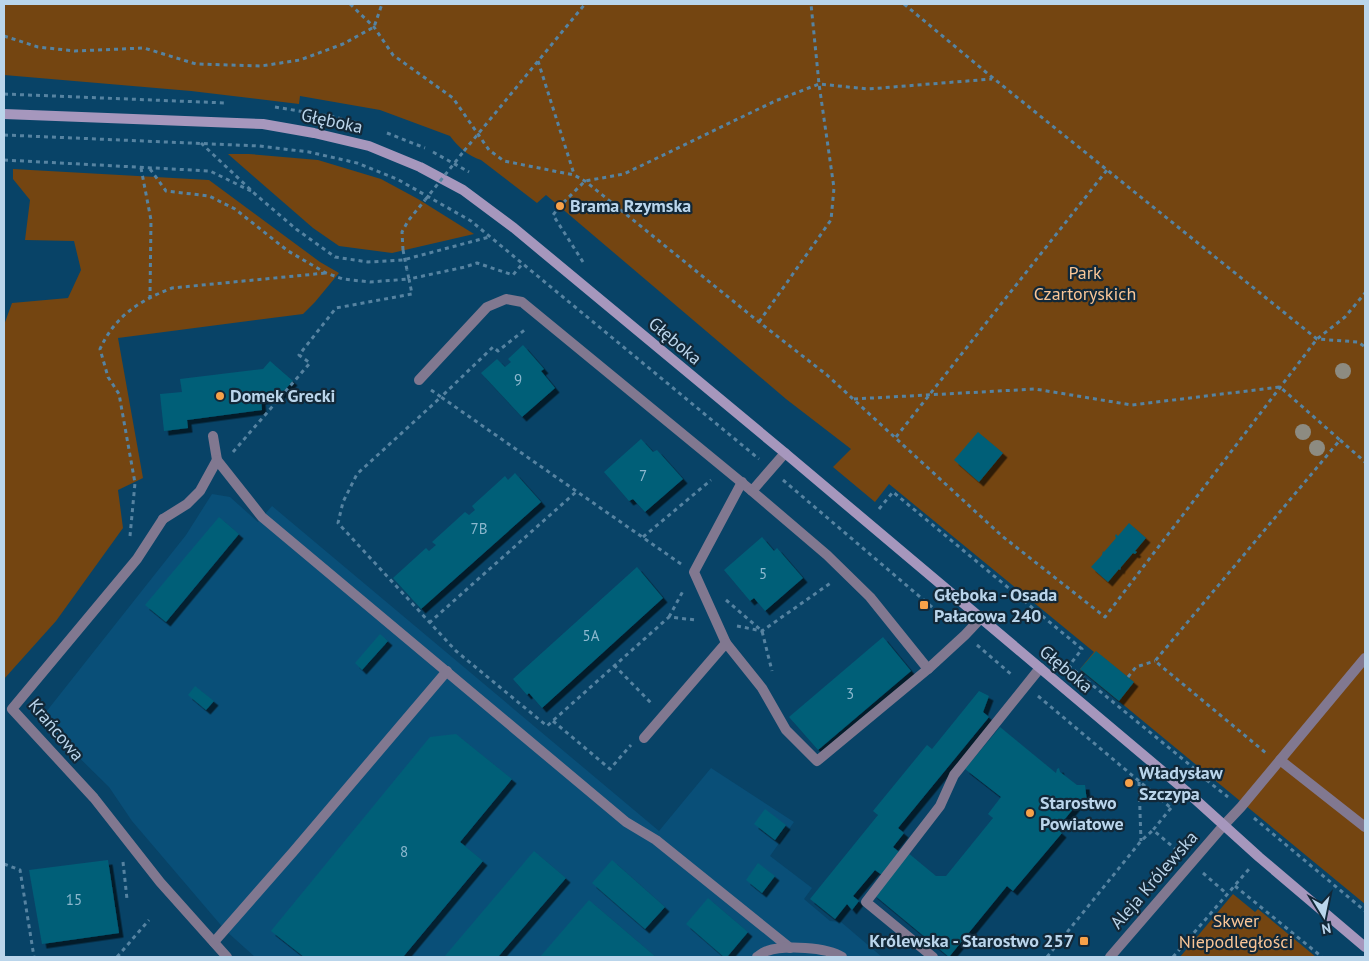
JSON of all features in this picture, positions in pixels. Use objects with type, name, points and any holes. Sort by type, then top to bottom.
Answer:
[{"type":"main road","name":"Głęboka","points":[[4,114],[264,124],[370,146],[420,167],[463,190],[514,228],[785,453],[1186,791],[1259,857],[1365,947]]},
{"type":"street","points":[[418,380],[487,307],[506,299],[522,302],[742,482],[827,555],[870,597],[928,669]]},
{"type":"street","points":[[213,436],[217,460],[262,517],[626,822],[656,840],[790,948]]},
{"type":"street","points":[[752,491],[785,453]]},
{"type":"street","name":"Krańcowa","points":[[217,460],[200,491],[187,504],[163,519],[137,559],[12,709],[94,798],[160,882],[227,957]]},
{"type":"street","points":[[742,482],[694,572],[726,643],[762,688],[786,730],[817,761],[928,669],[965,635],[980,618]]},
{"type":"street","points":[[644,738],[726,643]]},
{"type":"street","name":"Aleja Królewska","points":[[1110,957],[1244,803],[1365,658]]},
{"type":"street","points":[[933,957],[866,902],[940,806],[954,775],[1040,668]]},
{"type":"street","points":[[214,942],[447,671]]},
{"type":"street","points":[[1279,761],[1365,827]]},
{"type":"street","points":[[757,957],[766,951],[799,947],[834,952],[842,957]]},
{"type":"path","points":[[350,4],[374,27],[392,55],[453,98],[489,150],[504,160],[574,175],[585,181],[827,375],[1002,536],[1105,617],[1317,339],[1345,317],[1365,293]]},
{"type":"path","points":[[4,36],[38,47],[75,51],[144,48],[196,64],[261,66],[300,60],[343,44],[374,27],[382,4]]},
{"type":"path","points":[[217,460],[233,452],[310,363],[299,355],[336,308],[412,294],[403,250],[402,232],[408,221],[585,4]]},
{"type":"path","points":[[759,322],[831,220],[834,188],[819,84],[811,4]]},
{"type":"path","points":[[904,4],[1317,339],[1358,342],[1365,347]]},
{"type":"path","points":[[538,61],[574,175]]},
{"type":"path","points":[[584,262],[553,215],[585,181],[624,174],[775,101],[819,84],[868,89],[993,78]]},
{"type":"path","points":[[201,143],[255,194],[296,229],[335,257],[368,262],[403,260],[489,237]]},
{"type":"path","points":[[4,160],[210,171],[255,194]]},
{"type":"path","points":[[141,168],[151,220],[150,297]]},
{"type":"path","points":[[150,169],[166,191],[209,196],[235,209],[288,251],[326,273],[343,279],[370,282],[409,279],[477,263],[513,275],[523,263]]},
{"type":"path","points":[[896,437],[1107,170]]},
{"type":"path","points":[[133,505],[135,483],[120,394],[108,377],[100,349],[106,335],[116,322],[136,305],[172,288],[326,273]]},
{"type":"path","points":[[418,380],[441,397],[643,538],[694,572],[669,617],[547,726],[456,651],[338,523],[343,502],[357,474],[441,397],[493,347],[498,352],[541,317]]},
{"type":"path","points":[[854,399],[1035,389],[1132,405],[1280,388],[1365,462]]},
{"type":"path","points":[[1128,677],[1136,667],[1155,661],[1340,440]]},
{"type":"path","points":[[643,538],[725,468]]},
{"type":"path","points":[[429,623],[577,491]]},
{"type":"path","points":[[871,503],[879,509],[893,492],[1082,649],[1069,666],[1201,774]]},
{"type":"path","points":[[669,617],[718,622],[762,631],[845,573]]},
{"type":"path","points":[[721,596],[762,631],[773,679]]},
{"type":"path","points":[[1155,661],[1279,761]]},
{"type":"path","points":[[614,665],[663,716]]},
{"type":"path","points":[[553,720],[610,768],[639,736],[644,738]]},
{"type":"path","points":[[1139,781],[1142,841]]},
{"type":"path","points":[[1244,803],[1365,911]]},
{"type":"path","points":[[1047,957],[1171,808]]},
{"type":"path","points":[[1153,830],[1178,850]]},
{"type":"path","points":[[1173,957],[1259,857]]},
{"type":"path","points":[[4,864],[20,870],[34,957]]},
{"type":"path","points":[[1234,886],[1322,957]]},
{"type":"path","points":[[117,957],[149,920]]},
{"type":"shaded area","points":[[212,494],[230,497],[258,522],[272,506],[659,831],[711,768],[794,822],[770,856],[812,888],[804,899],[830,921],[841,922],[882,957],[255,957],[225,930],[132,821],[109,787],[46,725],[46,712],[186,535]]},
{"type":"green space","name":"Park Czartoryskich","points":[[4,4],[1365,4],[1365,904],[1080,669],[1094,652],[889,484],[875,502],[833,467],[851,449],[786,399],[546,195],[537,203],[481,160],[464,151],[450,136],[380,110],[300,96],[299,104],[191,91],[4,75]]},
{"type":"green space","points":[[228,154],[318,160],[381,179],[418,199],[474,234],[392,253],[339,246],[313,228]]},
{"type":"green space","points":[[13,169],[209,180],[320,262],[339,273],[303,314],[118,338],[143,478],[118,490],[123,528],[56,621],[4,679],[4,325],[12,303],[68,298],[81,270],[74,241],[25,240],[30,200],[13,179]]},
{"type":"green space","name":"Skwer Niepodległości","points":[[1233,894],[1255,912],[1258,909],[1316,957],[1180,957]]},
{"type":"building","points":[[523,345],[544,369],[541,371],[555,388],[522,417],[481,373],[497,359],[505,367],[511,362],[508,359]]},
{"type":"building","name":"Domek Grecki","points":[[270,361],[293,381],[277,398],[261,400],[262,410],[187,420],[188,428],[164,431],[160,394],[182,392],[180,379],[263,369]]},
{"type":"building","points":[[978,432],[1003,453],[979,482],[954,460]]},
{"type":"building","points":[[641,439],[653,452],[657,450],[683,479],[645,512],[633,499],[629,501],[604,472]]},
{"type":"building","points":[[515,473],[541,502],[421,609],[393,578],[426,548],[429,551],[436,545],[432,542],[465,512],[469,515],[475,510],[472,506],[505,476],[508,480]]},
{"type":"building","points":[[219,517],[239,534],[166,622],[145,605]]},
{"type":"building","points":[[1129,523],[1146,538],[1135,551],[1137,552],[1133,553],[1108,582],[1091,567],[1116,538],[1116,534],[1118,536]]},
{"type":"building","points":[[762,537],[774,551],[777,548],[803,578],[765,611],[754,598],[750,601],[724,570]]},
{"type":"building","points":[[637,567],[663,598],[542,708],[513,679]]},
{"type":"building","points":[[380,634],[388,641],[362,670],[355,663]]},
{"type":"building","points":[[883,637],[911,671],[818,750],[789,717]]},
{"type":"building","points":[[1096,651],[1134,682],[1119,701],[1080,669]]},
{"type":"building","points":[[195,686],[214,701],[206,710],[188,695]]},
{"type":"building","points":[[979,691],[989,696],[983,712],[989,717],[898,828],[904,833],[893,847],[904,856],[907,852],[936,876],[946,876],[993,818],[988,814],[1001,797],[965,769],[1000,727],[1056,773],[1059,768],[1060,772],[1077,785],[1085,785],[1087,802],[1078,803],[1064,820],[1065,824],[1062,824],[1060,821],[1055,827],[1062,833],[1013,891],[1007,886],[949,957],[873,894],[886,878],[875,870],[853,896],[859,901],[852,910],[847,904],[835,919],[810,899],[878,815],[873,811],[927,745],[932,749]]},
{"type":"building","points":[[456,734],[512,779],[460,842],[483,861],[403,957],[304,957],[271,931],[430,737]]},
{"type":"building","points":[[765,809],[786,825],[775,840],[754,824]]},
{"type":"building","points":[[534,851],[566,878],[498,957],[444,957]]},
{"type":"building","points":[[108,860],[119,933],[42,944],[29,870]]},
{"type":"building","points":[[612,860],[665,907],[645,929],[592,883]]},
{"type":"building","points":[[758,863],[775,876],[762,893],[746,880]]},
{"type":"building","points":[[708,898],[748,932],[727,957],[724,957],[686,924]]},
{"type":"building","points":[[589,900],[656,957],[540,957]]},
{"type":"place","name":"Brama Rzymska","points":[[560,206]]},
{"type":"place","name":"Domek Grecki","points":[[220,396]]},
{"type":"place","name":"Głęboka - Osada Pałacowa 240","points":[[924,605]]},
{"type":"place","name":"Władysław Szczypa","points":[[1129,783]]},
{"type":"place","name":"Starostwo Powiatowe","points":[[1030,813]]},
{"type":"place","name":"Królewska - Starostwo 257","points":[[1084,941]]}]
